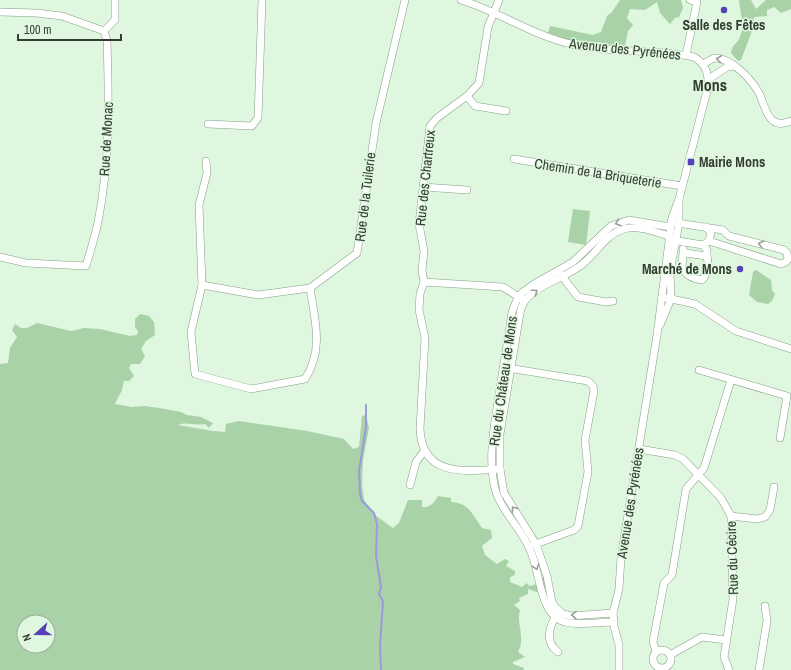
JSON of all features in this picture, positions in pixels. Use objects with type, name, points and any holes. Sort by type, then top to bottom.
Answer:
[{"type":"street","points":[[0,12],[36,13],[62,16],[104,31],[115,20],[115,0]]},
{"type":"street","points":[[208,124],[252,126],[258,118],[262,0]]},
{"type":"street","name":"Rue de la Tuilerie","points":[[202,285],[258,295],[310,288],[354,256],[359,249],[376,123],[405,0]]},
{"type":"street","name":"Avenue des Pyrénées","points":[[461,0],[494,12],[547,37],[576,46],[686,55],[694,57],[703,64]]},
{"type":"street","name":"Rue des Chartreux","points":[[496,470],[462,471],[447,469],[436,463],[425,450],[420,437],[425,331],[419,310],[420,294],[424,282],[422,270],[424,251],[418,224],[430,126],[436,118],[467,96],[479,83],[486,39],[499,0]]},
{"type":"street","points":[[686,55],[694,1]]},
{"type":"street","name":"Rue de Monac","points":[[0,257],[26,263],[86,266],[98,224],[108,142],[107,40],[104,31]]},
{"type":"street","points":[[735,66],[727,67],[709,79],[703,64],[709,60],[718,58],[727,60],[735,66],[758,92],[770,118],[779,123],[791,121]]},
{"type":"street","name":"Avenue des Pyrénées","points":[[619,670],[619,645],[613,613],[619,588],[621,558],[657,335],[671,224],[679,199],[709,79]]},
{"type":"street","points":[[467,96],[475,106],[506,111]]},
{"type":"street","name":"Chemin de la Briqueterie","points":[[514,159],[682,186]]},
{"type":"street","points":[[206,161],[208,173],[199,205],[202,285],[191,332],[195,374],[251,389],[305,379],[311,371],[318,346],[310,288]]},
{"type":"street","points":[[423,187],[467,190]]},
{"type":"street","name":"Avenue des Pyrénées","points":[[657,335],[671,298],[670,272],[681,242],[682,223],[679,199]]},
{"type":"street","points":[[669,238],[681,242],[706,243],[781,264],[786,262],[788,258],[787,253],[784,250],[729,236],[723,230],[682,223],[671,224]]},
{"type":"street","name":"Rue du Château de Mons","points":[[557,615],[545,605],[532,545],[500,502],[495,491],[496,470],[492,440],[507,368],[512,312],[534,284],[560,275],[617,224],[671,224]]},
{"type":"street","name":"Rue du Château de Mons","points":[[633,224],[669,238]]},
{"type":"street","points":[[681,242],[683,252],[682,268],[687,274],[696,279],[702,280],[705,277],[708,260],[706,243],[710,233],[706,227]]},
{"type":"street","points":[[683,252],[707,256]]},
{"type":"street","points":[[560,275],[578,297],[606,302],[613,301]]},
{"type":"street","points":[[424,282],[503,287],[521,299]]},
{"type":"street","points":[[662,297],[695,304],[730,327],[747,336],[791,349]]},
{"type":"street","points":[[507,368],[584,380],[591,384],[594,391],[585,440],[588,472],[578,526],[574,530],[532,545]]},
{"type":"street","points":[[699,370],[787,396],[780,438]]},
{"type":"street","points":[[656,651],[664,650],[670,656],[670,663],[665,669],[658,667],[653,662],[652,658],[656,651],[653,642],[664,583],[672,575],[686,489],[699,476],[704,468],[731,380]]},
{"type":"street","name":"Rue du Cécire","points":[[639,448],[678,456],[721,498],[731,516],[733,599],[724,657],[729,670]]},
{"type":"street","points":[[410,485],[416,462],[425,450]]},
{"type":"street","points":[[731,516],[757,519],[765,517],[770,510],[774,487]]},
{"type":"street","points":[[759,670],[768,621],[765,606]]},
{"type":"street","points":[[557,615],[571,616],[613,613]]},
{"type":"street","points":[[557,615],[570,623],[614,622]]},
{"type":"street","points":[[557,615],[550,629],[550,644],[558,652]]},
{"type":"street","points":[[670,656],[702,637],[726,640]]},
{"type":"green space","points":[[620,0],[681,0],[683,8],[679,17],[675,18],[670,24],[660,13],[657,2],[645,10],[630,9],[627,18],[633,25],[628,31],[625,46],[572,41],[548,33],[550,26],[593,35],[601,32],[607,16],[612,12]]},
{"type":"green space","points":[[739,0],[751,0],[756,9],[766,0],[791,0],[791,9],[781,13],[774,7],[767,10],[767,16],[754,17],[754,26],[741,60],[738,61],[731,53],[733,47],[739,40],[742,28]]},
{"type":"green space","points":[[573,209],[590,211],[586,245],[568,242]]},
{"type":"green space","points":[[756,270],[771,280],[772,290],[775,294],[772,301],[768,304],[757,302],[749,295],[753,272]]},
{"type":"green space","points":[[140,314],[149,316],[154,322],[155,335],[146,341],[141,349],[145,356],[140,364],[131,364],[129,368],[134,376],[129,381],[124,381],[122,390],[115,404],[132,407],[144,406],[159,408],[201,417],[213,423],[209,428],[205,424],[185,423],[178,425],[213,431],[225,432],[226,424],[239,421],[307,431],[344,439],[353,449],[359,447],[362,416],[366,415],[369,428],[363,460],[362,485],[364,500],[375,515],[393,528],[399,523],[408,500],[422,500],[422,507],[427,507],[435,501],[438,496],[451,498],[451,502],[462,505],[470,510],[482,528],[491,530],[492,538],[482,546],[485,555],[497,564],[505,559],[509,561],[506,566],[515,571],[515,575],[510,577],[510,582],[522,587],[527,583],[529,586],[534,585],[544,577],[551,584],[537,592],[528,589],[528,594],[519,598],[520,601],[514,605],[520,610],[519,620],[521,642],[518,652],[525,657],[513,662],[513,664],[524,668],[524,670],[0,670],[0,364],[8,363],[10,348],[17,337],[12,330],[15,324],[21,328],[27,328],[37,323],[71,331],[84,328],[100,329],[130,336],[137,335],[138,331],[135,327],[135,319]]},
{"type":"waterway","points":[[366,405],[366,427],[359,471],[360,494],[362,501],[374,513],[377,524],[376,556],[381,587],[379,594],[383,601],[380,646],[381,670]]},
{"type":"place","name":"Salle des Fêtes","points":[[724,10]]},
{"type":"place","name":"Mairie Mons","points":[[691,162]]},
{"type":"place","name":"Marché de Mons","points":[[740,269]]},
{"type":"district","name":"Mons","points":[[710,85]]}]
